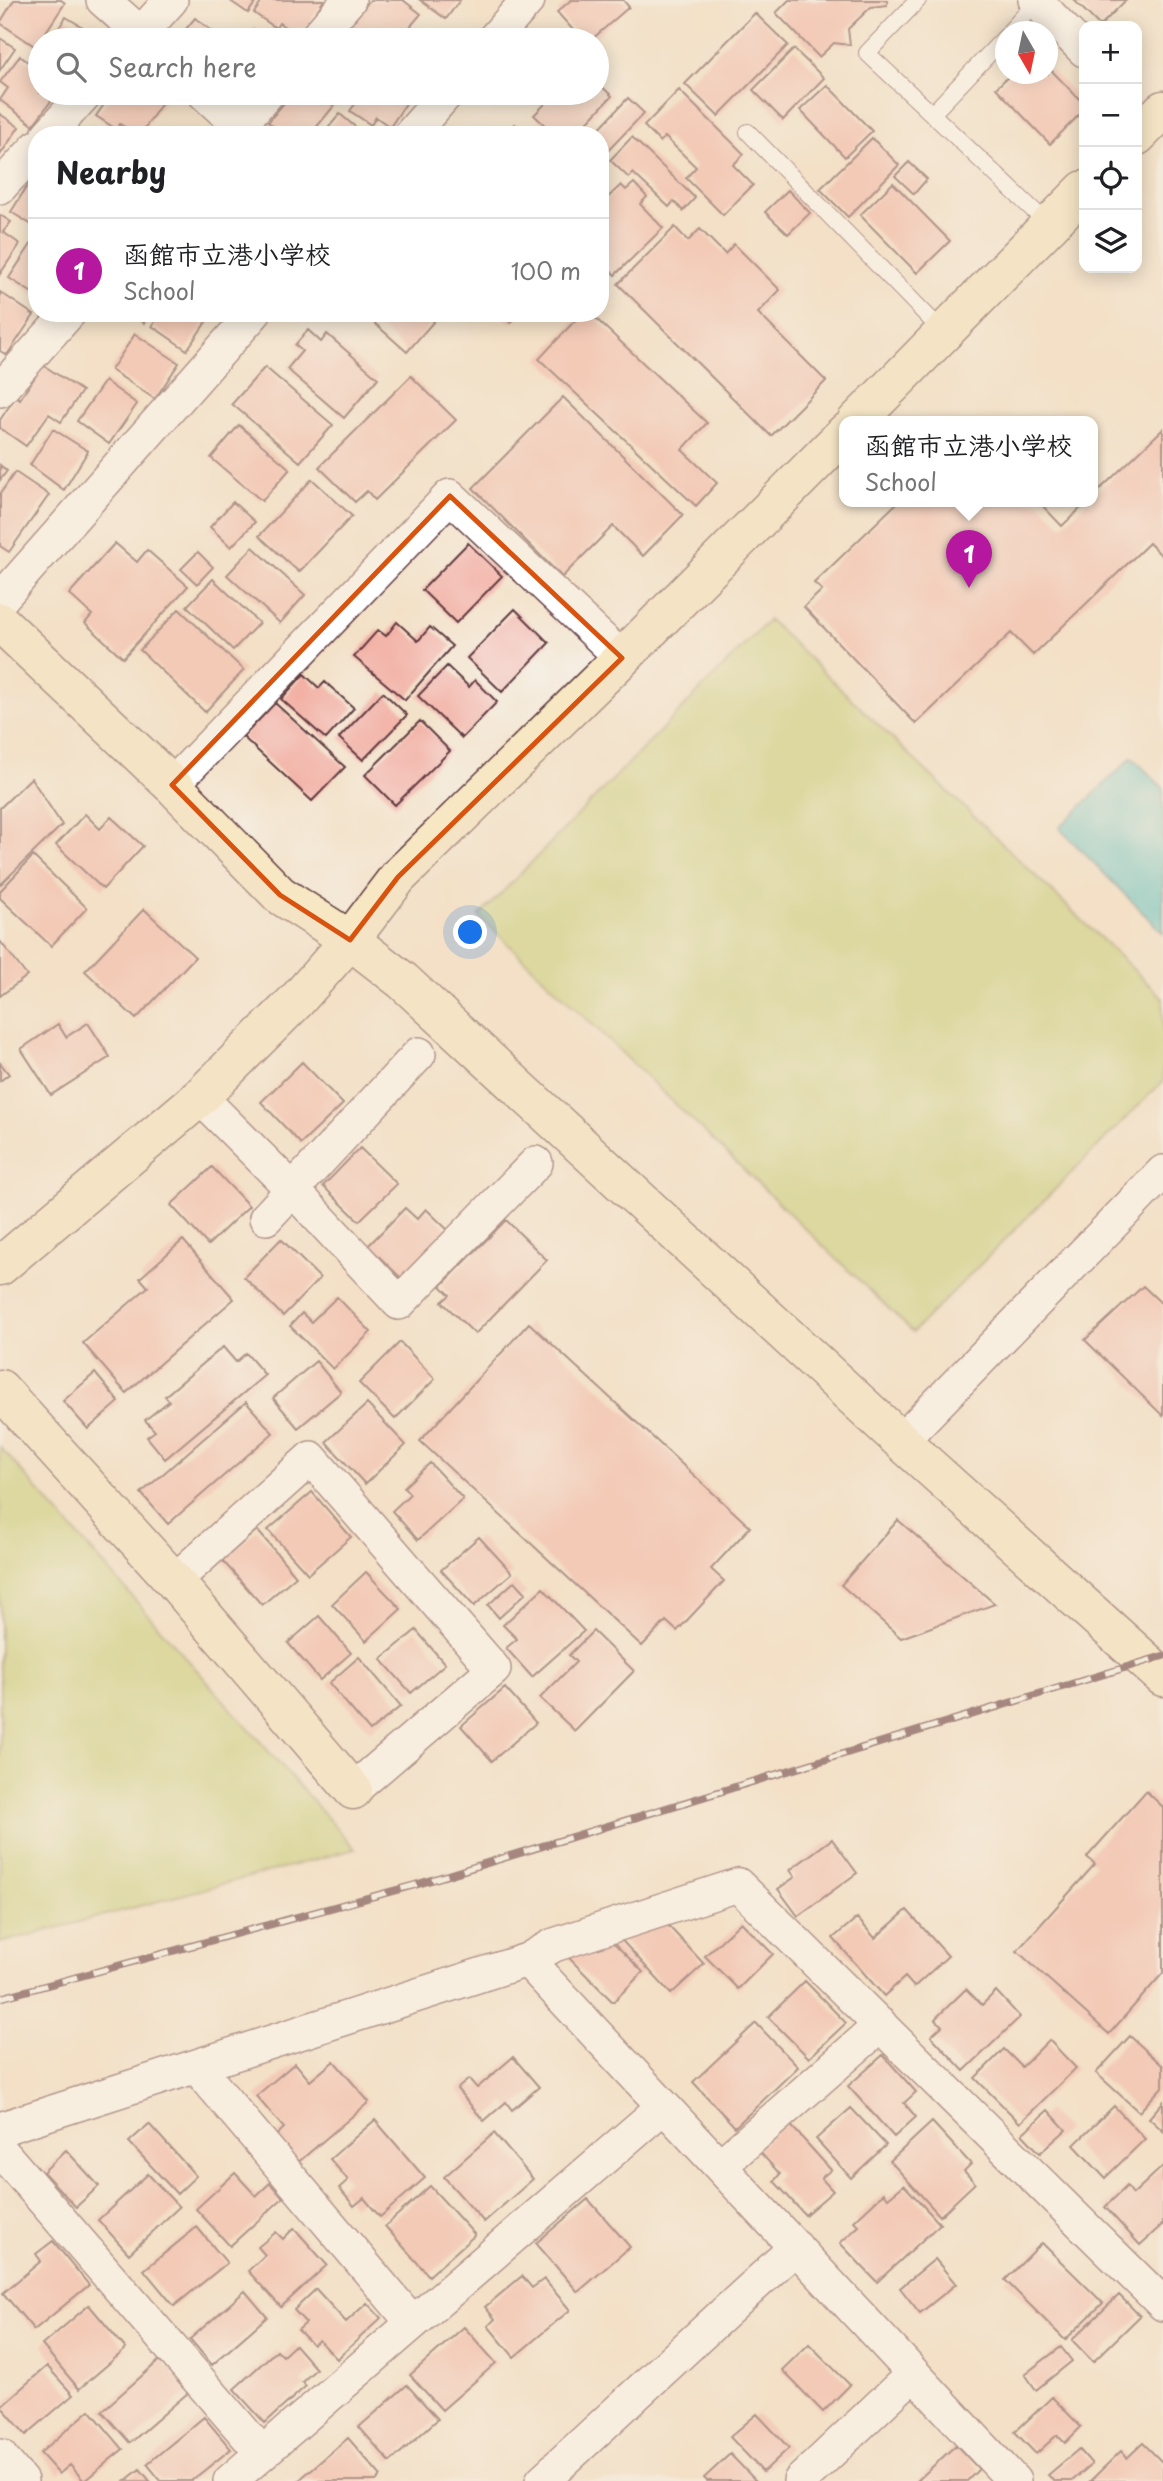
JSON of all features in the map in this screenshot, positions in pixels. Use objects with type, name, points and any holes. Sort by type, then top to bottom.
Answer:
[{"type":"street","points":[[103,0],[131,28]]},
{"type":"street","points":[[149,28],[171,0]]},
{"type":"street","points":[[324,28],[349,0]]},
{"type":"street","points":[[504,28],[528,0]]},
{"type":"street","points":[[1036,1],[1079,45]]},
{"type":"street","points":[[56,126],[75,105]]},
{"type":"street","points":[[215,105],[235,126]]},
{"type":"street","points":[[244,126],[259,105]]},
{"type":"street","points":[[419,126],[437,105]]},
{"type":"street","points":[[0,187],[28,157]]},
{"type":"street","points":[[862,416],[1079,195]]},
{"type":"street","points":[[0,390],[61,322]]},
{"type":"street","points":[[0,600],[246,322]]},
{"type":"street","points":[[0,1266],[200,1097],[297,1000],[350,940],[398,877],[622,658],[839,439]]},
{"type":"street","points":[[172,785],[450,496],[622,658]]},
{"type":"street","points":[[0,622],[172,785],[280,895],[350,940],[403,981],[901,1441],[1163,1677]]},
{"type":"street","points":[[266,1218],[419,1054]]},
{"type":"street","points":[[200,1097],[293,1190],[399,1303],[536,1163]]},
{"type":"street","points":[[901,1441],[1163,1172]]},
{"type":"street","points":[[0,1389],[174,1581],[352,1790],[494,1669],[310,1458],[174,1581]]},
{"type":"street","points":[[262,2454],[0,2146],[197,2067],[527,1960],[554,1945],[738,1885],[1163,2304]]},
{"type":"street","points":[[527,1960],[1014,2481]]},
{"type":"street","points":[[721,2165],[881,2025]]},
{"type":"street","points":[[197,2067],[413,2323]]},
{"type":"street","points":[[230,2481],[663,2107]]},
{"type":"street","points":[[542,2481],[796,2247]]},
{"type":"street","points":[[800,2481],[913,2374]]},
{"type":"street","points":[[0,2456],[21,2481]]},
{"type":"lane","points":[[918,0],[867,53],[1049,225]]},
{"type":"lane","points":[[1019,21],[1036,1]]},
{"type":"lane","points":[[932,114],[995,48]]},
{"type":"lane","points":[[748,132],[944,333]]},
{"type":"highlighted area","points":[[450,496],[622,658],[398,877],[350,940],[280,895],[172,785]]},
{"type":"green space","points":[[769,620],[1163,998],[1163,1081],[913,1332],[479,916]]},
{"type":"green space","points":[[0,1447],[355,1849],[0,1943]]},
{"type":"water","points":[[1132,757],[1163,788],[1163,933],[1059,828]]},
{"type":"building","points":[[14,0],[61,0],[65,3],[49,28],[28,28],[28,42],[0,23]]},
{"type":"building","points":[[229,0],[257,0],[248,13]]},
{"type":"building","points":[[263,0],[324,0],[306,28],[286,28],[279,23],[276,28],[254,13]]},
{"type":"building","points":[[370,0],[403,0],[421,14],[409,28],[348,28]]},
{"type":"building","points":[[420,0],[460,0],[446,19]]},
{"type":"building","points":[[571,0],[623,0],[629,7],[605,28],[571,28],[557,12]]},
{"type":"building","points":[[789,0],[887,0],[887,5],[871,7],[848,29],[850,45],[834,43],[819,57],[776,13]]},
{"type":"building","points":[[1074,0],[1126,0],[1105,21],[1095,21]]},
{"type":"building","points":[[755,13],[788,45],[718,116],[685,84]]},
{"type":"building","points":[[66,17],[84,28],[59,28]]},
{"type":"building","points":[[195,18],[208,28],[187,28]]},
{"type":"building","points":[[0,38],[15,48],[0,70]]},
{"type":"building","points":[[794,49],[824,78],[783,120],[753,90]]},
{"type":"building","points":[[20,56],[28,62],[28,105],[48,105],[33,125],[0,100],[8,88],[0,82]]},
{"type":"building","points":[[1058,77],[1079,99],[1079,115],[1050,144],[996,88],[1000,84],[1058,84]]},
{"type":"building","points":[[827,85],[872,131],[845,157],[800,110]]},
{"type":"building","points":[[679,90],[744,154],[733,165],[753,185],[723,215],[686,178],[696,167],[665,137],[660,142],[644,126]]},
{"type":"building","points":[[628,98],[644,113],[609,150],[609,126],[602,126]]},
{"type":"building","points":[[104,105],[161,105],[146,126],[111,126],[96,116]]},
{"type":"building","points":[[282,105],[334,106],[317,126],[273,126],[268,122]]},
{"type":"building","points":[[354,105],[405,105],[391,126],[376,117],[371,125],[350,111]]},
{"type":"building","points":[[544,105],[603,105],[584,126],[546,126],[534,115]]},
{"type":"building","points":[[0,114],[19,127],[0,155]]},
{"type":"building","points":[[340,114],[354,126],[330,126]]},
{"type":"building","points":[[632,137],[695,198],[683,211],[674,201],[669,207],[633,173],[629,178],[610,160]]},
{"type":"building","points":[[872,138],[899,165],[848,217],[820,189]]},
{"type":"building","points":[[909,162],[927,179],[914,194],[895,176]]},
{"type":"building","points":[[634,183],[647,197],[640,204],[663,228],[615,275],[609,269],[609,196],[621,185],[626,190]]},
{"type":"building","points":[[893,183],[950,241],[917,273],[860,215]]},
{"type":"building","points":[[28,184],[28,222],[11,212]]},
{"type":"building","points":[[788,190],[810,213],[788,234],[765,212]]},
{"type":"building","points":[[0,215],[11,222],[3,232],[20,244],[0,274]]},
{"type":"building","points":[[675,227],[688,241],[700,229],[725,254],[734,244],[780,290],[758,313],[826,381],[771,436],[618,284]]},
{"type":"building","points":[[28,249],[28,290],[9,278]]},
{"type":"building","points":[[0,292],[28,311],[29,322],[7,355],[0,351]]},
{"type":"building","points":[[155,322],[206,322],[187,350],[152,326]]},
{"type":"building","points":[[373,322],[433,322],[407,352]]},
{"type":"building","points":[[574,322],[600,322],[707,423],[682,450],[717,483],[696,506],[539,359]]},
{"type":"building","points":[[308,330],[321,342],[327,334],[378,378],[344,418],[287,369],[302,351],[295,345]]},
{"type":"building","points":[[135,334],[179,363],[155,399],[111,370]]},
{"type":"building","points":[[43,365],[82,391],[61,422],[49,414],[26,446],[0,428],[0,420],[16,396],[20,399]]},
{"type":"building","points":[[265,367],[333,425],[300,462],[232,404]]},
{"type":"building","points":[[411,376],[456,420],[375,500],[367,491],[355,502],[319,467]]},
{"type":"building","points":[[105,381],[137,404],[109,444],[77,421]]},
{"type":"building","points":[[563,397],[683,515],[643,556],[613,526],[562,577],[473,488]]},
{"type":"building","points":[[239,425],[290,469],[262,501],[211,458]]},
{"type":"building","points":[[53,429],[88,451],[64,490],[30,465]]},
{"type":"building","points":[[1163,429],[1163,557],[1149,543],[1033,655],[1011,633],[916,724],[804,607],[822,590],[814,583],[893,507],[1044,507],[1062,526],[1082,507],[1098,507],[1098,491]]},
{"type":"building","points":[[0,465],[7,471],[0,480]]},
{"type":"building","points":[[15,472],[49,495],[9,552],[0,546],[0,494]]},
{"type":"building","points":[[312,479],[352,516],[299,572],[259,536]]},
{"type":"building","points":[[233,502],[255,522],[231,547],[210,527]]},
{"type":"building","points":[[115,543],[137,562],[147,550],[188,586],[123,658],[85,623],[92,615],[69,594]]},
{"type":"building","points":[[468,543],[502,576],[456,623],[422,590]]},
{"type":"building","points":[[253,547],[305,595],[280,623],[227,575]]},
{"type":"building","points":[[198,552],[213,567],[197,584],[181,569]]},
{"type":"building","points":[[213,579],[259,623],[233,650],[187,606]]},
{"type":"building","points":[[179,609],[244,670],[205,712],[140,650]]},
{"type":"building","points":[[515,609],[549,643],[502,692],[467,658]]},
{"type":"building","points":[[397,622],[418,641],[430,627],[452,646],[405,700],[354,657],[378,630],[386,636]]},
{"type":"building","points":[[447,666],[469,687],[475,680],[497,702],[462,738],[418,696]]},
{"type":"building","points":[[304,674],[319,688],[325,682],[354,708],[326,739],[281,699]]},
{"type":"building","points":[[383,692],[407,715],[363,760],[339,738]]},
{"type":"building","points":[[275,703],[345,767],[312,801],[243,737]]},
{"type":"building","points":[[420,721],[450,751],[395,805],[365,775]]},
{"type":"building","points":[[31,778],[62,825],[0,885],[0,808]]},
{"type":"building","points":[[85,814],[100,829],[111,817],[143,846],[103,889],[56,845]]},
{"type":"building","points":[[33,856],[87,908],[51,946],[0,898],[0,891]]},
{"type":"building","points":[[144,909],[195,957],[136,1019],[85,971]]},
{"type":"building","points":[[0,941],[27,976],[0,996]]},
{"type":"building","points":[[88,1023],[110,1057],[51,1095],[21,1049],[58,1024],[66,1037]]},
{"type":"building","points":[[302,1062],[343,1104],[301,1144],[261,1102]]},
{"type":"building","points":[[0,1063],[9,1074],[0,1081]]},
{"type":"building","points":[[360,1148],[397,1184],[359,1221],[323,1186]]},
{"type":"building","points":[[212,1167],[249,1206],[208,1245],[171,1205]]},
{"type":"building","points":[[405,1208],[417,1219],[426,1209],[449,1231],[402,1279],[368,1246]]},
{"type":"building","points":[[506,1220],[547,1260],[475,1334],[442,1302],[450,1295],[441,1286]]},
{"type":"building","points":[[281,1239],[320,1278],[283,1316],[244,1277]]},
{"type":"building","points":[[183,1240],[234,1299],[126,1393],[83,1343],[148,1287],[140,1278]]},
{"type":"building","points":[[1143,1286],[1163,1305],[1163,1416],[1085,1340]]},
{"type":"building","points":[[337,1297],[371,1332],[333,1369],[290,1326],[302,1313],[311,1322]]},
{"type":"building","points":[[529,1323],[750,1527],[711,1569],[724,1581],[677,1631],[666,1621],[642,1646],[420,1441]]},
{"type":"building","points":[[400,1342],[435,1379],[395,1419],[359,1383]]},
{"type":"building","points":[[223,1347],[236,1362],[246,1353],[265,1375],[165,1459],[147,1437],[155,1431],[145,1420],[169,1401],[165,1396]]},
{"type":"building","points":[[316,1361],[341,1392],[298,1428],[273,1398]]},
{"type":"building","points":[[95,1373],[119,1402],[88,1429],[63,1401]]},
{"type":"building","points":[[246,1402],[273,1433],[168,1524],[141,1493]]},
{"type":"building","points":[[367,1404],[406,1445],[365,1484],[326,1442]]},
{"type":"building","points":[[430,1463],[463,1499],[418,1540],[392,1511],[410,1494],[404,1487]]},
{"type":"building","points":[[312,1492],[351,1537],[308,1574],[268,1530]]},
{"type":"building","points":[[898,1520],[995,1604],[901,1638],[841,1585]]},
{"type":"building","points":[[257,1530],[296,1576],[262,1605],[222,1560]]},
{"type":"building","points":[[479,1537],[512,1573],[474,1606],[441,1570]]},
{"type":"building","points":[[366,1572],[401,1609],[366,1641],[332,1604]]},
{"type":"building","points":[[515,1581],[526,1593],[499,1618],[488,1605]]},
{"type":"building","points":[[543,1588],[584,1631],[532,1677],[506,1648],[517,1639],[503,1625]]},
{"type":"building","points":[[319,1616],[351,1653],[320,1680],[288,1643]]},
{"type":"building","points":[[416,1630],[445,1664],[411,1693],[381,1659]]},
{"type":"building","points":[[593,1631],[634,1671],[575,1731],[540,1698],[576,1662],[569,1655]]},
{"type":"building","points":[[359,1657],[401,1706],[370,1731],[329,1683]]},
{"type":"building","points":[[505,1688],[536,1723],[492,1761],[461,1726]]},
{"type":"building","points":[[1146,1791],[1163,1807],[1163,1973],[1109,2034],[1017,1951],[1095,1864],[1087,1857]]},
{"type":"building","points":[[832,1839],[857,1873],[798,1916],[778,1889],[795,1877],[790,1870]]},
{"type":"building","points":[[907,1910],[948,1956],[914,1987],[905,1977],[884,1996],[833,1938],[857,1918],[875,1938]]},
{"type":"building","points":[[662,1919],[704,1964],[671,1994],[615,1933]]},
{"type":"building","points":[[741,1922],[773,1954],[738,1989],[705,1956]]},
{"type":"building","points":[[612,1941],[643,1972],[613,2002],[566,1955]]},
{"type":"building","points":[[805,1981],[846,2023],[809,2058],[768,2017]]},
{"type":"building","points":[[966,1989],[982,2005],[996,1991],[1020,2017],[964,2071],[931,2036],[942,2026],[935,2019]]},
{"type":"building","points":[[756,2023],[798,2067],[735,2127],[693,2082]]},
{"type":"building","points":[[1130,2036],[1163,2066],[1163,2086],[1139,2112],[1096,2073]]},
{"type":"building","points":[[1049,2040],[1076,2068],[1020,2123],[975,2078],[1004,2049],[1022,2067]]},
{"type":"building","points":[[883,2055],[916,2092],[904,2103],[916,2117],[894,2137],[848,2086]]},
{"type":"building","points":[[513,2057],[539,2087],[512,2110],[506,2102],[484,2121],[457,2089],[469,2079],[477,2088]]},
{"type":"building","points":[[334,2061],[369,2102],[296,2164],[274,2138],[284,2128],[256,2096],[295,2063],[310,2081]]},
{"type":"building","points":[[1163,2102],[1163,2131],[1149,2118]]},
{"type":"building","points":[[1114,2106],[1145,2139],[1105,2178],[1074,2145]]},
{"type":"building","points":[[851,2108],[886,2145],[851,2178],[816,2139]]},
{"type":"building","points":[[1048,2110],[1066,2130],[1040,2153],[1022,2134]]},
{"type":"building","points":[[375,2120],[425,2178],[380,2217],[364,2198],[354,2206],[339,2188],[348,2180],[330,2159]]},
{"type":"building","points":[[787,2121],[831,2170],[821,2178],[833,2191],[805,2215],[774,2181],[780,2174],[757,2149]]},
{"type":"building","points":[[932,2122],[971,2164],[964,2171],[975,2183],[940,2216],[890,2161]]},
{"type":"building","points":[[149,2124],[196,2176],[177,2194],[129,2142]]},
{"type":"building","points":[[494,2133],[533,2179],[484,2222],[444,2177]]},
{"type":"building","points":[[66,2150],[99,2186],[76,2207],[43,2172]]},
{"type":"building","points":[[1163,2166],[1163,2224],[1140,2245],[1105,2207],[1127,2186],[1133,2194]]},
{"type":"building","points":[[235,2173],[256,2196],[270,2183],[283,2198],[230,2246],[196,2209]]},
{"type":"building","points":[[148,2174],[179,2207],[129,2254],[98,2220]]},
{"type":"building","points":[[904,2185],[940,2224],[877,2282],[840,2243],[859,2226],[854,2221],[884,2193],[888,2198]]},
{"type":"building","points":[[430,2186],[475,2235],[429,2276],[385,2226]]},
{"type":"building","points":[[588,2199],[630,2247],[578,2292],[536,2243]]},
{"type":"building","points":[[197,2227],[227,2263],[174,2306],[144,2270]]},
{"type":"building","points":[[294,2228],[327,2265],[281,2307],[248,2271],[265,2255],[258,2247],[276,2232],[283,2239]]},
{"type":"building","points":[[53,2241],[89,2285],[34,2330],[3,2293],[41,2261],[36,2254]]},
{"type":"building","points":[[1042,2243],[1103,2303],[1065,2340],[1005,2280]]},
{"type":"building","points":[[935,2259],[956,2284],[920,2313],[900,2288]]},
{"type":"building","points":[[522,2276],[532,2288],[544,2279],[570,2310],[514,2357],[488,2326],[495,2319],[485,2307]]},
{"type":"building","points":[[316,2289],[346,2322],[367,2303],[381,2318],[337,2359],[319,2340],[313,2345],[298,2330],[306,2323],[294,2310]]},
{"type":"building","points":[[245,2291],[267,2317],[212,2365],[190,2339]]},
{"type":"building","points":[[1119,2295],[1140,2316],[1093,2362],[1072,2340]]},
{"type":"building","points":[[89,2305],[126,2349],[79,2389],[42,2345]]},
{"type":"building","points":[[464,2327],[496,2363],[442,2410],[410,2375]]},
{"type":"building","points":[[809,2344],[850,2385],[823,2412],[782,2370]]},
{"type":"building","points":[[295,2345],[316,2369],[302,2382],[306,2386],[265,2423],[234,2389],[277,2350],[283,2356]]},
{"type":"building","points":[[1061,2347],[1072,2361],[1036,2390],[1025,2374]]},
{"type":"building","points":[[161,2359],[189,2392],[130,2443],[102,2411]]},
{"type":"building","points":[[47,2366],[73,2395],[26,2435],[1,2406]]},
{"type":"building","points":[[407,2385],[438,2419],[390,2462],[359,2427]]},
{"type":"building","points":[[1052,2397],[1081,2427],[1065,2443],[1057,2435],[1036,2454],[1015,2432]]},
{"type":"building","points":[[90,2410],[123,2449],[84,2481],[70,2465],[59,2474],[40,2453]]},
{"type":"building","points":[[757,2414],[789,2448],[763,2472],[730,2437]]},
{"type":"building","points":[[204,2417],[231,2449],[191,2481],[161,2481],[147,2464]]},
{"type":"building","points":[[348,2438],[381,2476],[376,2481],[298,2481]]},
{"type":"building","points":[[1143,2443],[1163,2463],[1163,2481],[1090,2481],[1121,2451],[1127,2458]]},
{"type":"building","points":[[956,2445],[979,2469],[967,2481],[917,2481]]},
{"type":"building","points":[[1079,2449],[1092,2464],[1072,2481],[1054,2481],[1048,2475]]},
{"type":"building","points":[[730,2454],[756,2481],[707,2481],[704,2478]]},
{"type":"building","points":[[140,2469],[150,2481],[125,2481]]},
{"type":"railway","points":[[0,1998],[415,1885],[1163,1656]]},
{"type":"place","name":"函館市立港小学校","points":[[969,588]]}]
